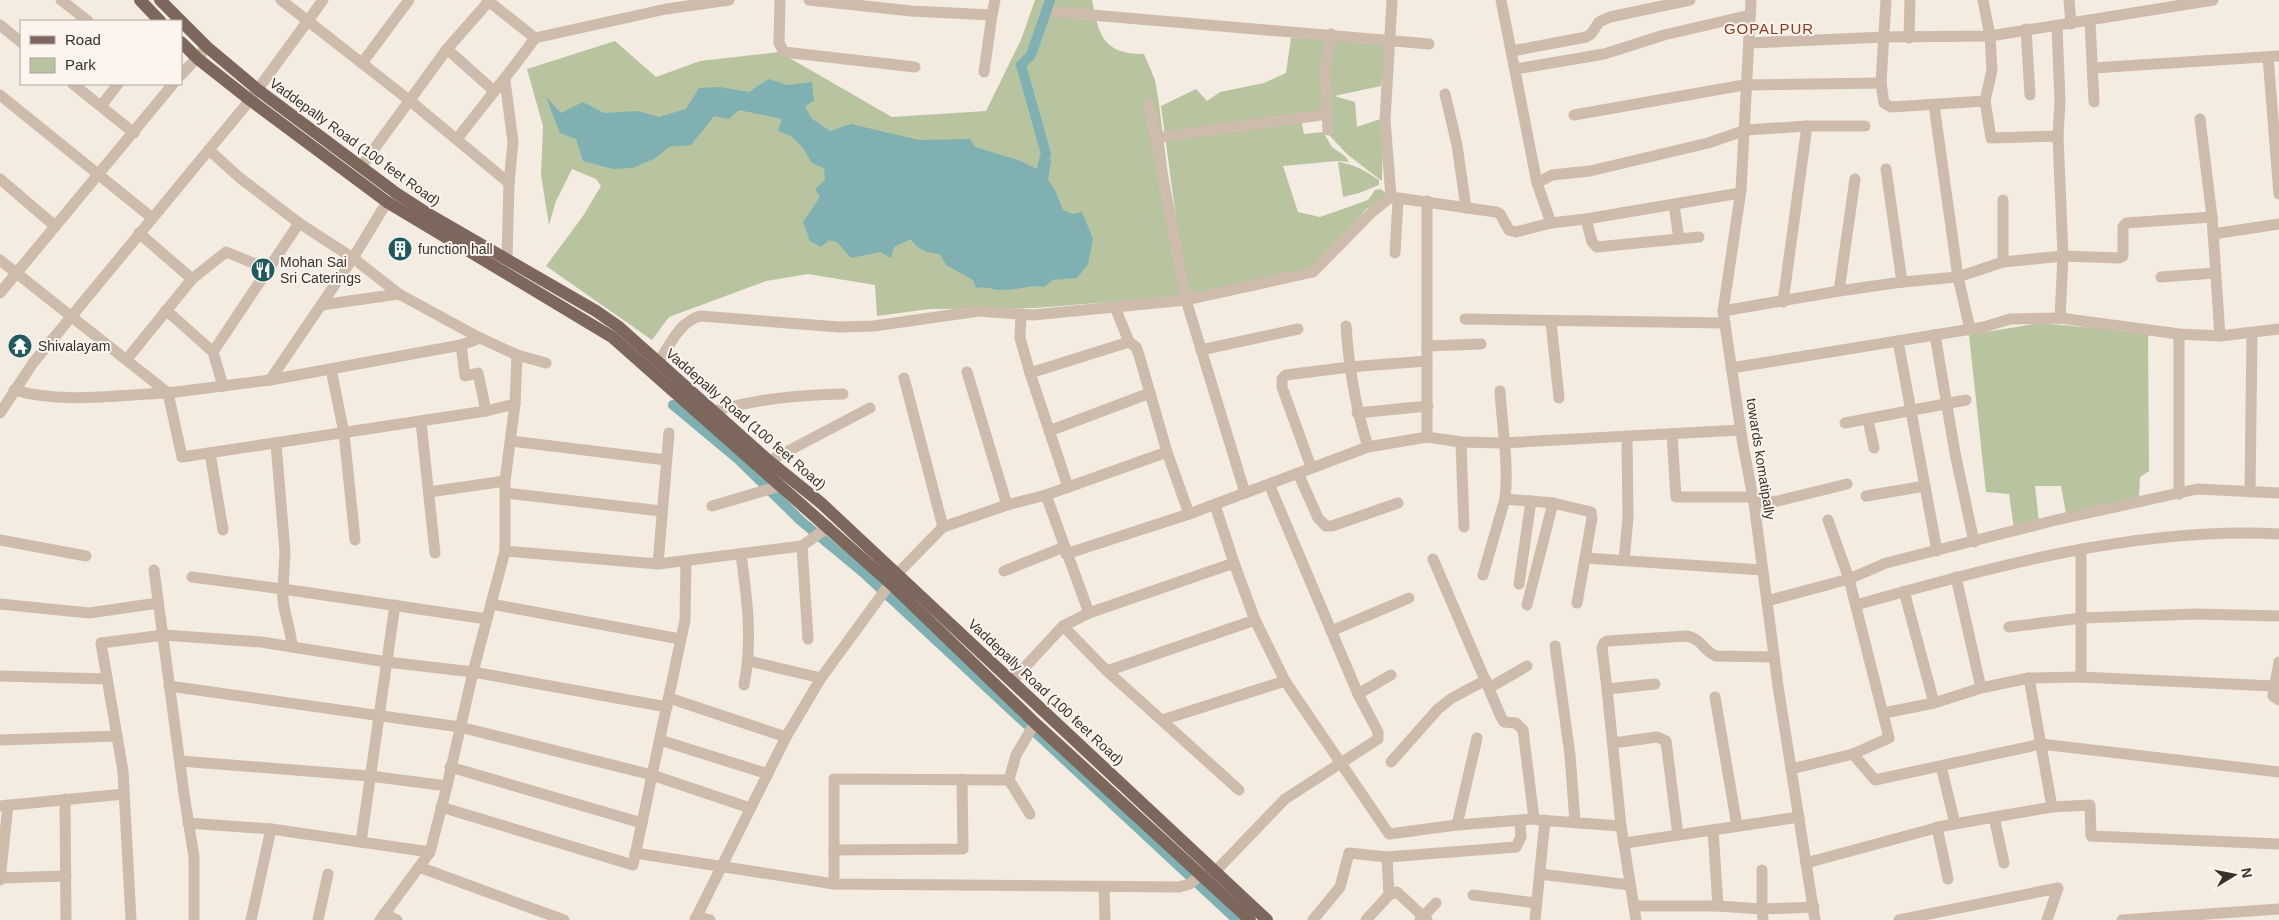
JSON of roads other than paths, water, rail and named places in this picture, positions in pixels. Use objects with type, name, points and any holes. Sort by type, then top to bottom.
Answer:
[{"type":"main road","points":[[140,0],[159,20]]},
{"type":"main road","name":"Vaddepally Road (100 feet Road)","points":[[160,0],[180,20]]},
{"type":"main road","name":"Vaddepally Road (100 feet Road)","points":[[182,22],[253,94],[430,215],[604,316],[619,327],[769,460],[821,503],[889,586],[1012,681],[1267,920]]},
{"type":"main road","points":[[182,43],[198,59],[253,94],[387,202],[612,337],[820,533],[889,586],[1032,728],[1117,796],[1198,879],[1250,920]]},
{"type":"street","points":[[61,0],[87,20]]},
{"type":"street","points":[[282,0],[409,100],[509,183]]},
{"type":"street","points":[[0,413],[33,363],[151,217],[209,150],[323,0]]},
{"type":"street","points":[[362,63],[409,0]]},
{"type":"street","points":[[361,167],[447,49],[489,0],[535,38]]},
{"type":"street","points":[[457,139],[494,91],[505,81],[535,38],[666,9],[729,0]]},
{"type":"street","points":[[780,0],[779,43],[784,52],[915,68]]},
{"type":"street","points":[[809,0],[911,10],[992,15]]},
{"type":"street","points":[[984,72],[995,0]]},
{"type":"street","points":[[1392,0],[1388,39],[1385,120],[1394,198],[1395,254]]},
{"type":"street","points":[[1501,0],[1537,183],[1551,223]]},
{"type":"street","points":[[1512,51],[1586,37],[1591,34],[1598,22],[1690,0]]},
{"type":"street","name":"towards komatipally","points":[[1751,0],[1746,130],[1740,194],[1723,311],[1740,430],[1753,500],[1791,769],[1816,920]]},
{"type":"street","points":[[1886,0],[1881,83],[1884,103],[1891,107],[1985,101]]},
{"type":"street","points":[[1909,38],[1910,0]]},
{"type":"street","points":[[1984,0],[1990,36],[1992,70],[1985,101],[1991,138],[2058,136]]},
{"type":"street","points":[[2069,0],[2071,24]]},
{"type":"street","points":[[1749,43],[1884,37],[1990,36],[2026,29],[2071,24],[2142,5],[2213,0]]},
{"type":"street","points":[[1057,12],[1331,34],[1429,44]]},
{"type":"street","points":[[1516,69],[1604,54],[1664,35],[1750,15]]},
{"type":"street","points":[[2090,20],[2094,102]]},
{"type":"street","points":[[0,25],[20,41]]},
{"type":"street","points":[[2057,26],[2060,102],[2058,136],[2063,256],[2060,318]]},
{"type":"street","points":[[2026,29],[2030,95]]},
{"type":"street","points":[[1328,130],[1326,69],[1331,34]]},
{"type":"street","points":[[182,74],[198,59],[207,47]]},
{"type":"street","points":[[447,49],[494,91]]},
{"type":"street","points":[[2093,68],[2274,57],[2279,194]]},
{"type":"street","points":[[505,81],[513,142],[509,183],[507,259]]},
{"type":"street","points":[[1574,114],[1747,85],[1881,83]]},
{"type":"street","points":[[74,85],[134,133]]},
{"type":"street","points":[[101,106],[117,85]]},
{"type":"street","points":[[0,293],[134,133],[170,85]]},
{"type":"street","points":[[0,94],[97,175],[151,217]]},
{"type":"street","points":[[1445,94],[1456,145],[1466,208]]},
{"type":"street","points":[[1149,104],[1186,300],[1245,493]]},
{"type":"street","points":[[1934,105],[1958,277],[1970,329]]},
{"type":"street","points":[[1156,138],[1328,114]]},
{"type":"street","points":[[2200,119],[2212,217],[2220,336]]},
{"type":"street","points":[[1537,183],[1552,175],[1590,170],[1699,146],[1746,130],[1806,126],[1865,126]]},
{"type":"street","points":[[1783,302],[1806,126]]},
{"type":"street","points":[[209,150],[240,178],[299,223],[353,258],[399,294],[480,338],[517,355],[546,363]]},
{"type":"street","points":[[1886,169],[1902,282]]},
{"type":"street","points":[[0,179],[55,226]]},
{"type":"street","points":[[1839,291],[1855,179]]},
{"type":"street","points":[[658,363],[680,329],[690,319],[700,316],[839,327],[874,326],[979,311],[1033,315],[1186,300],[1313,272],[1372,212],[1394,198],[1427,201],[1500,214],[1512,232],[1551,223],[1740,194]]},
{"type":"street","points":[[2003,200],[2004,262]]},
{"type":"street","points":[[1427,201],[1427,437]]},
{"type":"street","points":[[270,380],[353,258],[387,202]]},
{"type":"street","points":[[1674,205],[1679,239]]},
{"type":"street","points":[[1723,311],[1839,291],[1902,282],[1958,277],[2004,262],[2063,256],[2121,257],[2124,253],[2122,228],[2124,224],[2131,221],[2212,217]]},
{"type":"street","points":[[1586,219],[1592,242],[1597,247],[1699,237]]},
{"type":"street","points":[[213,352],[299,223]]},
{"type":"street","points":[[2213,234],[2279,224]]},
{"type":"street","points":[[138,233],[192,279]]},
{"type":"street","points":[[127,359],[192,279],[226,252],[268,269]]},
{"type":"street","points":[[0,260],[127,359],[168,394],[182,457],[421,422],[515,404]]},
{"type":"street","points":[[2161,277],[2216,274]]},
{"type":"street","points":[[321,305],[399,294]]},
{"type":"street","points":[[1115,307],[1129,342],[1136,347],[1167,452],[1189,514]]},
{"type":"street","points":[[166,310],[213,352],[223,386]]},
{"type":"street","points":[[1020,314],[1020,338],[1068,487]]},
{"type":"street","points":[[1731,368],[1970,329],[2010,319],[2060,318],[2179,334],[2220,336],[2279,328]]},
{"type":"street","points":[[1465,319],[1551,322],[1724,323]]},
{"type":"street","points":[[1551,322],[1560,398]]},
{"type":"street","points":[[1346,326],[1349,367],[1357,412],[1368,447]]},
{"type":"street","points":[[1201,350],[1298,329]]},
{"type":"street","points":[[2250,492],[2252,333]]},
{"type":"street","points":[[2179,334],[2179,494]]},
{"type":"street","points":[[1935,335],[1955,453],[1974,542]]},
{"type":"street","points":[[14,390],[59,397],[168,394],[270,380],[461,345],[480,338]]},
{"type":"street","points":[[1898,341],[1937,551]]},
{"type":"street","points":[[1030,373],[1129,342]]},
{"type":"street","points":[[1427,346],[1481,344]]},
{"type":"street","points":[[461,345],[465,376],[478,373],[486,411]]},
{"type":"street","points":[[397,920],[382,917],[430,852],[447,786],[472,672],[505,551],[505,480],[515,404],[517,355]]},
{"type":"street","points":[[1311,467],[1282,387],[1282,379],[1291,373],[1427,361]]},
{"type":"street","points":[[331,369],[344,434],[355,540]]},
{"type":"street","points":[[967,372],[1007,505]]},
{"type":"street","points":[[904,378],[943,526]]},
{"type":"street","points":[[1483,574],[1505,498],[1508,475],[1503,443],[1500,391]]},
{"type":"street","points":[[1049,431],[1150,393]]},
{"type":"street","points":[[713,411],[750,401],[800,395],[843,394]]},
{"type":"street","points":[[1845,423],[1966,400]]},
{"type":"street","points":[[1357,412],[1428,406]]},
{"type":"street","points":[[769,460],[870,408]]},
{"type":"street","points":[[1868,420],[1874,448]]},
{"type":"street","points":[[421,422],[435,553]]},
{"type":"street","points":[[1004,571],[1065,550],[1216,505],[1311,467],[1368,447],[1427,437],[1461,442],[1503,443],[1740,430]]},
{"type":"street","points":[[658,564],[669,432]]},
{"type":"street","points":[[1672,434],[1676,497],[1778,501],[1848,484]]},
{"type":"street","points":[[1624,560],[1628,518],[1627,437]]},
{"type":"street","points":[[510,441],[666,460]]},
{"type":"street","points":[[1461,442],[1464,527]]},
{"type":"street","points":[[276,444],[286,552],[282,603],[290,623],[292,647]]},
{"type":"street","points":[[710,920],[696,919],[720,867],[786,737],[821,678],[889,586],[943,526],[1007,505],[1046,495],[1167,452]]},
{"type":"street","points":[[210,453],[223,530]]},
{"type":"street","points":[[1298,472],[1318,518],[1326,526],[1332,526],[1398,503]]},
{"type":"street","points":[[429,492],[505,480]]},
{"type":"street","points":[[635,853],[834,884],[1179,887],[1216,871],[1285,799],[1378,740],[1378,732],[1358,694],[1269,484]]},
{"type":"street","points":[[1866,496],[1925,486]]},
{"type":"street","points":[[712,506],[772,488]]},
{"type":"street","points":[[1767,601],[1849,579],[1886,563],[2056,520],[2197,489],[2279,493]]},
{"type":"street","points":[[506,493],[662,511]]},
{"type":"street","points":[[1046,495],[1089,613]]},
{"type":"street","points":[[1505,498],[1553,503],[1591,512],[1592,518],[1577,603]]},
{"type":"street","points":[[1519,584],[1531,501]]},
{"type":"street","points":[[1527,605],[1553,503]]},
{"type":"street","points":[[1216,505],[1234,563],[1255,620],[1285,681],[1389,834],[1457,825],[1540,820],[1621,826]]},
{"type":"street","points":[[1791,769],[1853,754],[1889,738],[1849,579],[1828,520]]},
{"type":"street","points":[[1856,605],[1956,577],[2081,549],[2163,538],[2242,532],[2279,534]]},
{"type":"street","points":[[505,551],[658,564],[802,546],[820,533]]},
{"type":"street","points":[[0,540],[86,556]]},
{"type":"street","points":[[802,546],[808,639]]},
{"type":"street","points":[[2081,549],[2081,677]]},
{"type":"street","points":[[741,554],[750,617],[749,661],[744,685]]},
{"type":"street","points":[[1585,558],[1762,570]]},
{"type":"street","points":[[1433,559],[1504,722],[1516,724],[1523,730],[1540,820],[1540,874],[1534,920]]},
{"type":"street","points":[[441,807],[633,865],[685,620],[686,561]]},
{"type":"street","points":[[1012,681],[1063,626],[1089,613],[1234,563]]},
{"type":"street","points":[[154,570],[194,857],[194,918],[207,920]]},
{"type":"street","points":[[192,577],[487,619]]},
{"type":"street","points":[[1956,577],[1981,688]]},
{"type":"street","points":[[1904,591],[1934,703]]},
{"type":"street","points":[[1331,631],[1409,598]]},
{"type":"street","points":[[0,604],[89,613],[158,603]]},
{"type":"street","points":[[491,604],[680,639]]},
{"type":"street","points":[[361,842],[395,605]]},
{"type":"street","points":[[2009,627],[2082,618],[2196,614],[2279,616]]},
{"type":"street","points":[[1107,671],[1255,620]]},
{"type":"street","points":[[1063,626],[1107,671],[1239,790]]},
{"type":"street","points":[[131,920],[123,771],[101,643],[164,635],[261,642],[387,662],[472,672],[668,703],[786,737]]},
{"type":"street","points":[[1636,920],[1621,826],[1602,648],[1607,641],[1687,636],[1697,638],[1710,653],[1716,656],[1774,656]]},
{"type":"street","points":[[1555,646],[1570,755],[1575,822]]},
{"type":"street","points":[[749,661],[821,678]]},
{"type":"street","points":[[2279,662],[2273,686],[2273,696],[2279,700]]},
{"type":"street","points":[[1391,762],[1438,710],[1452,698],[1527,666]]},
{"type":"street","points":[[1358,694],[1391,675]]},
{"type":"street","points":[[0,676],[107,679]]},
{"type":"street","points":[[1884,713],[1934,703],[1981,688],[2029,678],[2081,677],[2273,686]]},
{"type":"street","points":[[2029,678],[2052,807]]},
{"type":"street","points":[[1162,720],[1285,681]]},
{"type":"street","points":[[1607,689],[1655,684]]},
{"type":"street","points":[[170,686],[460,727],[652,775],[750,808]]},
{"type":"street","points":[[1715,697],[1738,826]]},
{"type":"street","points":[[1030,814],[1009,780],[1016,755],[1032,728]]},
{"type":"street","points":[[0,740],[117,736]]},
{"type":"street","points":[[1613,743],[1657,737],[1666,741],[1678,835]]},
{"type":"street","points":[[1457,825],[1477,738]]},
{"type":"street","points":[[660,740],[768,774]]},
{"type":"street","points":[[1853,754],[1875,780],[2041,744],[2279,772]]},
{"type":"street","points":[[180,761],[370,776],[447,786]]},
{"type":"street","points":[[1941,766],[1955,824]]},
{"type":"street","points":[[450,767],[642,823]]},
{"type":"street","points":[[834,884],[834,779],[1009,780]]},
{"type":"street","points":[[834,850],[963,849],[962,779]]},
{"type":"street","points":[[66,876],[0,879],[4,806],[124,794]]},
{"type":"street","points":[[66,799],[66,920]]},
{"type":"street","points":[[1806,863],[1937,827],[2052,807],[2090,805],[2091,836],[2279,844]]},
{"type":"street","points":[[1625,843],[1799,816]]},
{"type":"street","points":[[1994,817],[2004,863]]},
{"type":"street","points":[[1313,920],[1340,887],[1349,853],[1387,857],[1516,847],[1521,836],[1520,822]]},
{"type":"street","points":[[188,823],[271,829],[430,852]]},
{"type":"street","points":[[1937,827],[1948,879]]},
{"type":"street","points":[[251,920],[271,829]]},
{"type":"street","points":[[1714,830],[1718,906]]},
{"type":"street","points":[[1387,857],[1389,895]]},
{"type":"street","points":[[419,867],[564,920]]},
{"type":"street","points":[[1762,870],[1762,915]]},
{"type":"street","points":[[318,920],[328,874]]},
{"type":"street","points":[[1540,874],[1630,885]]},
{"type":"street","points":[[1104,887],[1105,920]]},
{"type":"street","points":[[1899,920],[2058,888],[2047,920]]},
{"type":"street","points":[[1366,920],[1389,895],[1397,892],[1424,919],[1436,902]]},
{"type":"street","points":[[1473,895],[1536,903]]},
{"type":"street","points":[[1635,906],[1718,906],[1762,915],[1814,907]]},
{"type":"street","points":[[2122,920],[2279,909]]},
{"type":"water","points":[[769,79],[787,85],[812,82],[814,101],[805,106],[811,118],[830,131],[851,124],[919,140],[970,139],[975,147],[1021,161],[1037,169],[1040,155],[1046,154],[1051,160],[1048,180],[1055,190],[1063,210],[1072,214],[1082,212],[1093,239],[1088,264],[1077,278],[1053,280],[1044,287],[1034,286],[1000,290],[984,287],[976,288],[973,280],[946,265],[940,254],[923,250],[916,246],[911,239],[894,247],[891,258],[880,252],[851,258],[837,242],[829,240],[821,247],[810,241],[803,222],[820,197],[815,189],[825,180],[824,168],[812,163],[803,148],[791,136],[778,131],[782,119],[739,110],[729,119],[714,116],[691,145],[669,147],[654,159],[632,168],[613,169],[583,161],[576,139],[560,133],[546,97],[561,113],[583,102],[604,113],[638,111],[659,117],[686,109],[699,88],[720,87],[749,92]]},
{"type":"waterway","points":[[1046,154],[1021,65],[1031,55],[1050,0]]},
{"type":"waterway","points":[[673,405],[739,460],[801,521],[865,574],[1237,920]]},
{"type":"place","name":"function hall","points":[[400,249]]},
{"type":"place","name":"Mohan Sai Sri Caterings","points":[[263,270]]},
{"type":"place","name":"Shivalayam","points":[[20,346]]},
{"type":"district","name":"GOPALPUR","points":[[1769,28]]}]
